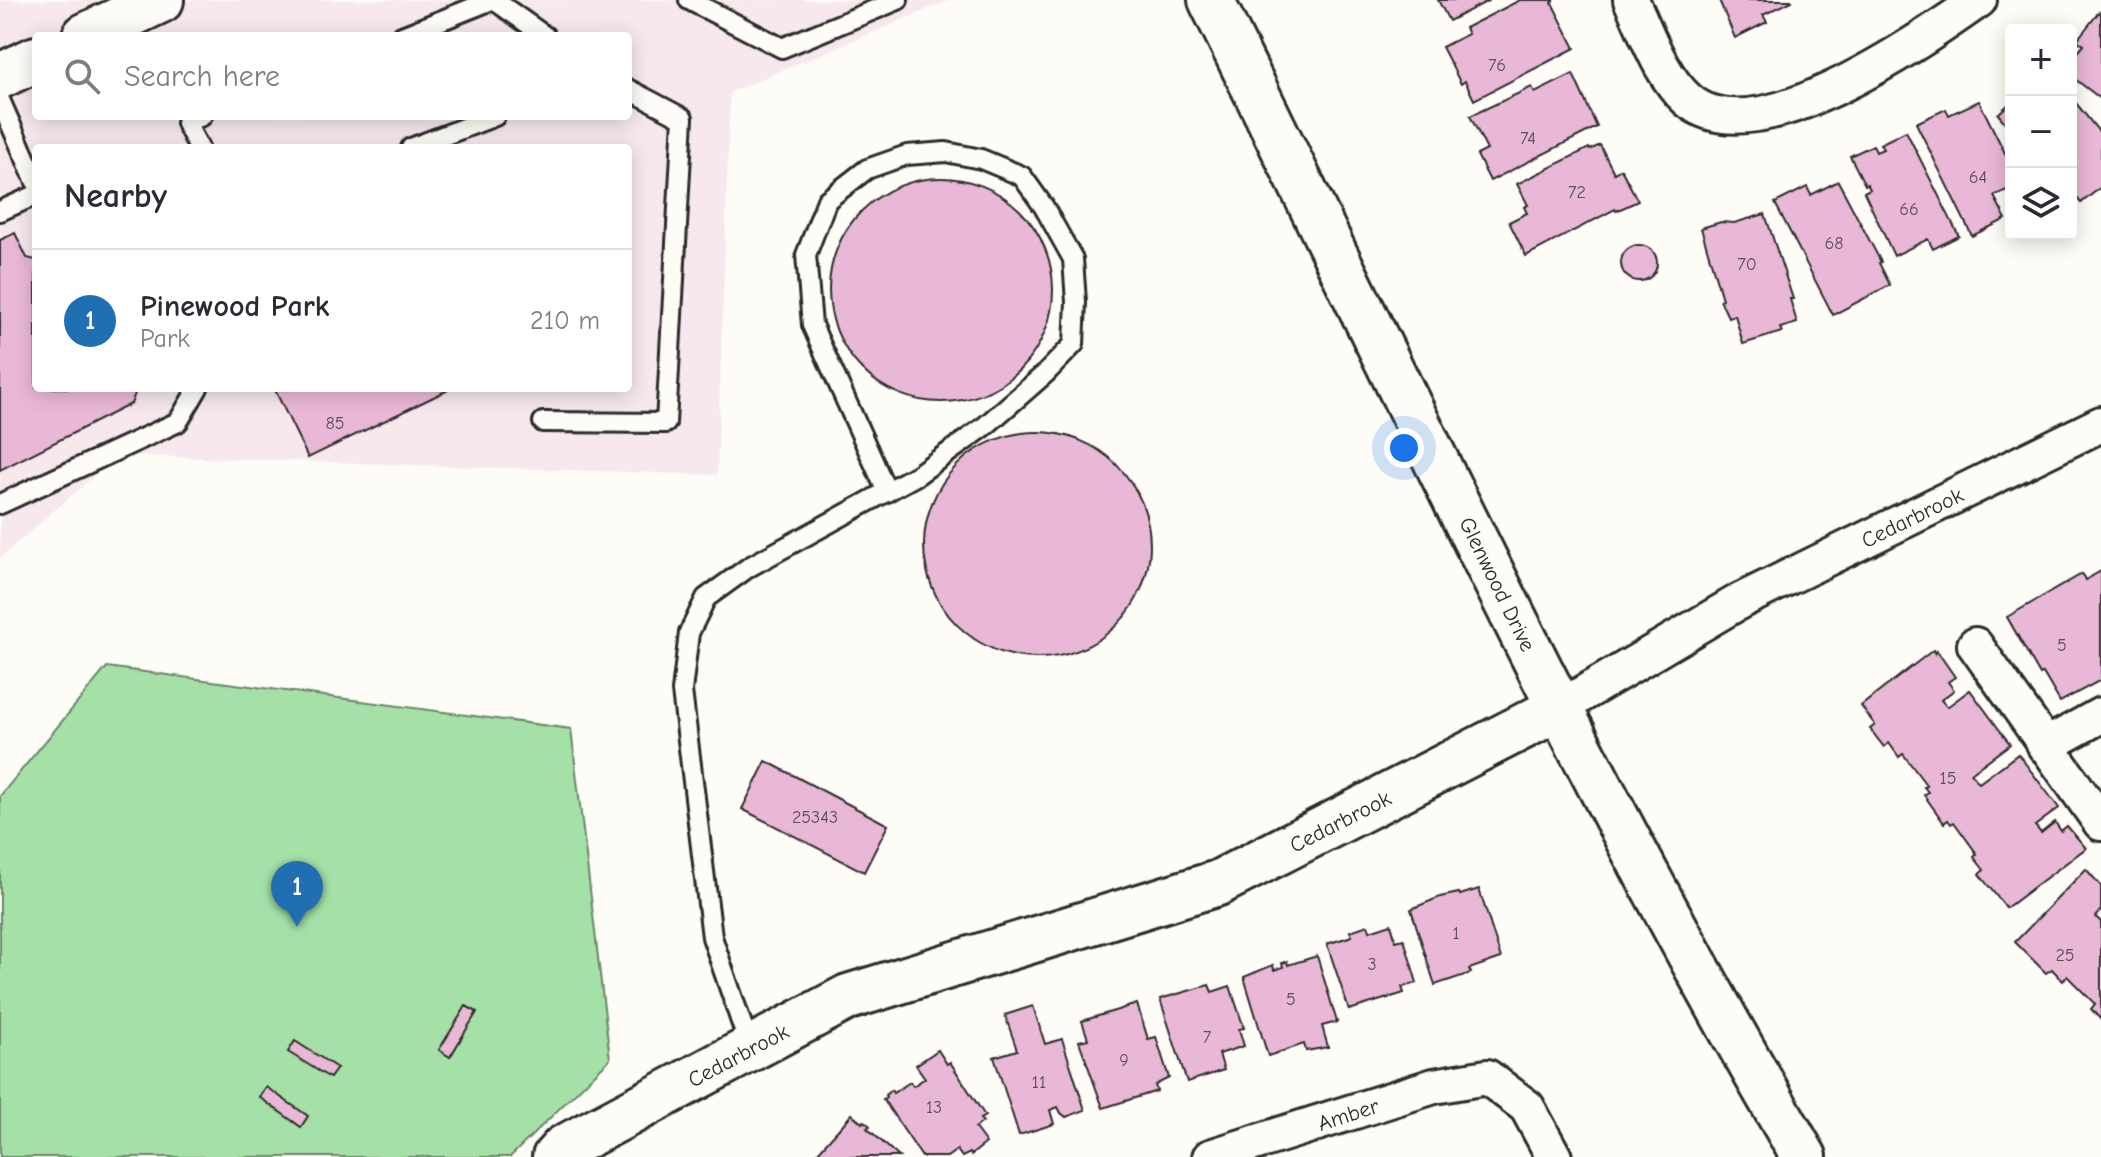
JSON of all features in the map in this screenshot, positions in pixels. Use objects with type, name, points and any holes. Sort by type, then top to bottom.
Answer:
[{"type":"main road","points":[[93,32],[161,0]]},
{"type":"main road","name":"Glenwood Drive","points":[[1211,0],[1559,708],[1748,1061],[1804,1157]]},
{"type":"main road","points":[[0,76],[32,61]]},
{"type":"main road","name":"Cedarbrook","points":[[555,1157],[563,1148],[848,997],[1218,883],[1559,708]]},
{"type":"street","points":[[1631,0],[1668,77],[1690,102],[1718,114],[1749,115],[1780,109],[1851,81],[1923,39],[1979,0]]},
{"type":"street","name":"Cedarbrook","points":[[1559,708],[1740,601],[2101,424]]},
{"type":"street","points":[[1975,645],[2101,823]]},
{"type":"street","points":[[2045,746],[2101,715]]},
{"type":"street","name":"Amber","points":[[1210,1157],[1434,1086],[1487,1077],[1527,1107],[1554,1157]]},
{"type":"lane","points":[[412,32],[493,0],[539,32]]},
{"type":"lane","points":[[689,0],[782,48],[898,0]]},
{"type":"lane","points":[[543,422],[666,423],[683,118],[632,91]]},
{"type":"lane","points":[[0,100],[32,173]]},
{"type":"lane","points":[[193,120],[186,123],[197,144]]},
{"type":"lane","points":[[422,144],[484,120]]},
{"type":"lane","points":[[750,1048],[712,937],[682,691],[689,633],[706,598],[738,574],[887,492],[917,475],[984,427],[1074,344],[1076,302],[1073,259],[1044,207],[1022,176],[981,159],[946,152],[907,155],[867,169],[827,200],[806,255],[812,325],[887,492]]},
{"type":"lane","points":[[0,211],[32,197]]},
{"type":"lane","points":[[0,504],[178,422],[196,392]]},
{"type":"shaded area","points":[[0,0],[950,0],[730,92],[717,475],[118,455],[0,558]]},
{"type":"green space","points":[[107,667],[571,729],[610,1059],[510,1157],[0,1157],[0,796]]},
{"type":"building","points":[[1438,0],[1490,0],[1449,21]]},
{"type":"building","points":[[1520,0],[1554,0],[1552,3],[1575,48],[1474,100],[1465,81],[1461,84],[1442,47],[1468,34],[1465,28]]},
{"type":"building","points":[[1719,0],[1792,1],[1763,15],[1767,22],[1735,38]]},
{"type":"building","points":[[2099,12],[2101,99],[2077,81],[2077,54],[2084,45],[2077,40]]},
{"type":"building","points":[[1573,74],[1597,127],[1490,181],[1477,155],[1487,150],[1470,116],[1532,87],[1535,93]]},
{"type":"building","points":[[1979,101],[2005,153],[2005,191],[1994,196],[2005,220],[1972,236],[1916,123],[1946,109],[1949,115]]},
{"type":"building","points":[[2077,104],[2101,134],[2101,187],[2081,203],[2077,198]]},
{"type":"building","points":[[2005,108],[2005,123],[1998,114]]},
{"type":"building","points":[[1906,131],[1959,236],[1933,249],[1928,239],[1894,256],[1864,192],[1870,189],[1850,156],[1873,145],[1876,152],[1883,149],[1880,144]]},
{"type":"building","points":[[1600,145],[1614,173],[1621,169],[1638,201],[1615,209],[1526,256],[1509,222],[1527,213],[1524,207],[1528,205],[1517,184]]},
{"type":"building","points":[[941,178],[963,180],[984,187],[1020,211],[1044,247],[1051,268],[1051,312],[1044,333],[1020,369],[984,393],[963,400],[941,402],[919,400],[898,393],[862,369],[838,333],[831,312],[829,290],[831,268],[838,247],[862,211],[898,187],[919,180]]},
{"type":"building","points":[[1838,181],[1890,285],[1833,315],[1775,203],[1807,187],[1811,195]]},
{"type":"building","points":[[1765,214],[1793,299],[1790,299],[1797,323],[1780,328],[1782,332],[1743,344],[1735,315],[1728,317],[1720,300],[1701,228]]},
{"type":"building","points":[[15,233],[27,258],[32,259],[32,392],[136,392],[131,404],[0,470],[0,240]]},
{"type":"building","points":[[1639,245],[1652,250],[1657,263],[1652,276],[1639,281],[1626,276],[1621,263],[1626,250]]},
{"type":"building","points":[[276,392],[444,392],[308,458]]},
{"type":"building","points":[[1037,432],[1059,434],[1080,441],[1100,451],[1117,465],[1131,482],[1141,502],[1148,523],[1148,567],[1141,588],[1131,608],[1117,625],[1100,639],[1080,649],[1059,656],[1037,658],[1015,656],[994,649],[974,639],[957,625],[943,608],[933,588],[926,567],[924,545],[926,523],[933,502],[943,482],[957,465],[974,451],[994,441],[1015,434]]},
{"type":"building","points":[[2101,571],[2101,680],[2060,702],[2043,673],[2040,675],[2007,617],[2082,574],[2085,580]]},
{"type":"building","points":[[1933,650],[1935,654],[1937,651],[1955,677],[1948,682],[1954,690],[1941,700],[1947,707],[1970,690],[2010,744],[1971,773],[1979,783],[2018,754],[2059,808],[2035,826],[2041,833],[2055,822],[2061,831],[2067,826],[2086,848],[2006,908],[1979,874],[1984,870],[1974,857],[1977,854],[1954,822],[1951,824],[1948,820],[1944,823],[1924,795],[1928,792],[1924,787],[1927,786],[1903,754],[1899,757],[1889,743],[1884,747],[1870,729],[1875,725],[1861,706]]},
{"type":"building","points":[[766,761],[888,825],[864,872],[742,809]]},
{"type":"building","points":[[2086,869],[2101,886],[2101,911],[2096,917],[2101,922],[2101,1020],[2091,1009],[2095,1004],[2067,976],[2063,981],[2052,969],[2046,973],[2015,942]]},
{"type":"building","points":[[1479,889],[1501,958],[1469,969],[1471,973],[1435,985],[1411,909],[1440,897]]},
{"type":"building","points":[[1391,924],[1396,941],[1404,939],[1417,983],[1402,987],[1404,993],[1349,1010],[1327,944],[1352,936],[1350,931],[1368,925],[1370,931]]},
{"type":"building","points":[[1317,956],[1337,1022],[1322,1026],[1328,1047],[1306,1051],[1304,1044],[1268,1056],[1244,977],[1273,965],[1274,970],[1283,967],[1282,963],[1287,961],[1288,965]]},
{"type":"building","points":[[1209,985],[1212,992],[1230,986],[1244,1028],[1239,1029],[1244,1046],[1219,1054],[1224,1070],[1187,1082],[1160,999]]},
{"type":"building","points":[[1137,1004],[1148,1039],[1156,1037],[1169,1078],[1155,1085],[1157,1091],[1103,1108],[1079,1041],[1088,1039],[1082,1021]]},
{"type":"building","points":[[466,1006],[477,1012],[450,1057],[439,1050]]},
{"type":"building","points":[[1033,1006],[1045,1044],[1062,1039],[1085,1110],[1066,1117],[1058,1107],[1050,1110],[1054,1124],[1019,1135],[994,1057],[1017,1050],[1005,1015]]},
{"type":"building","points":[[295,1041],[337,1068],[330,1078],[288,1052]]},
{"type":"building","points":[[938,1050],[947,1064],[950,1062],[985,1116],[975,1128],[986,1143],[971,1155],[962,1157],[957,1150],[947,1157],[922,1157],[883,1099],[891,1090],[893,1093],[910,1082],[913,1086],[925,1078],[916,1065]]},
{"type":"building","points":[[266,1087],[308,1116],[301,1127],[259,1097]]},
{"type":"building","points":[[852,1114],[870,1126],[867,1128],[899,1157],[823,1157],[818,1152]]},
{"type":"place","name":"Pinewood Park","points":[[297,927]]}]
